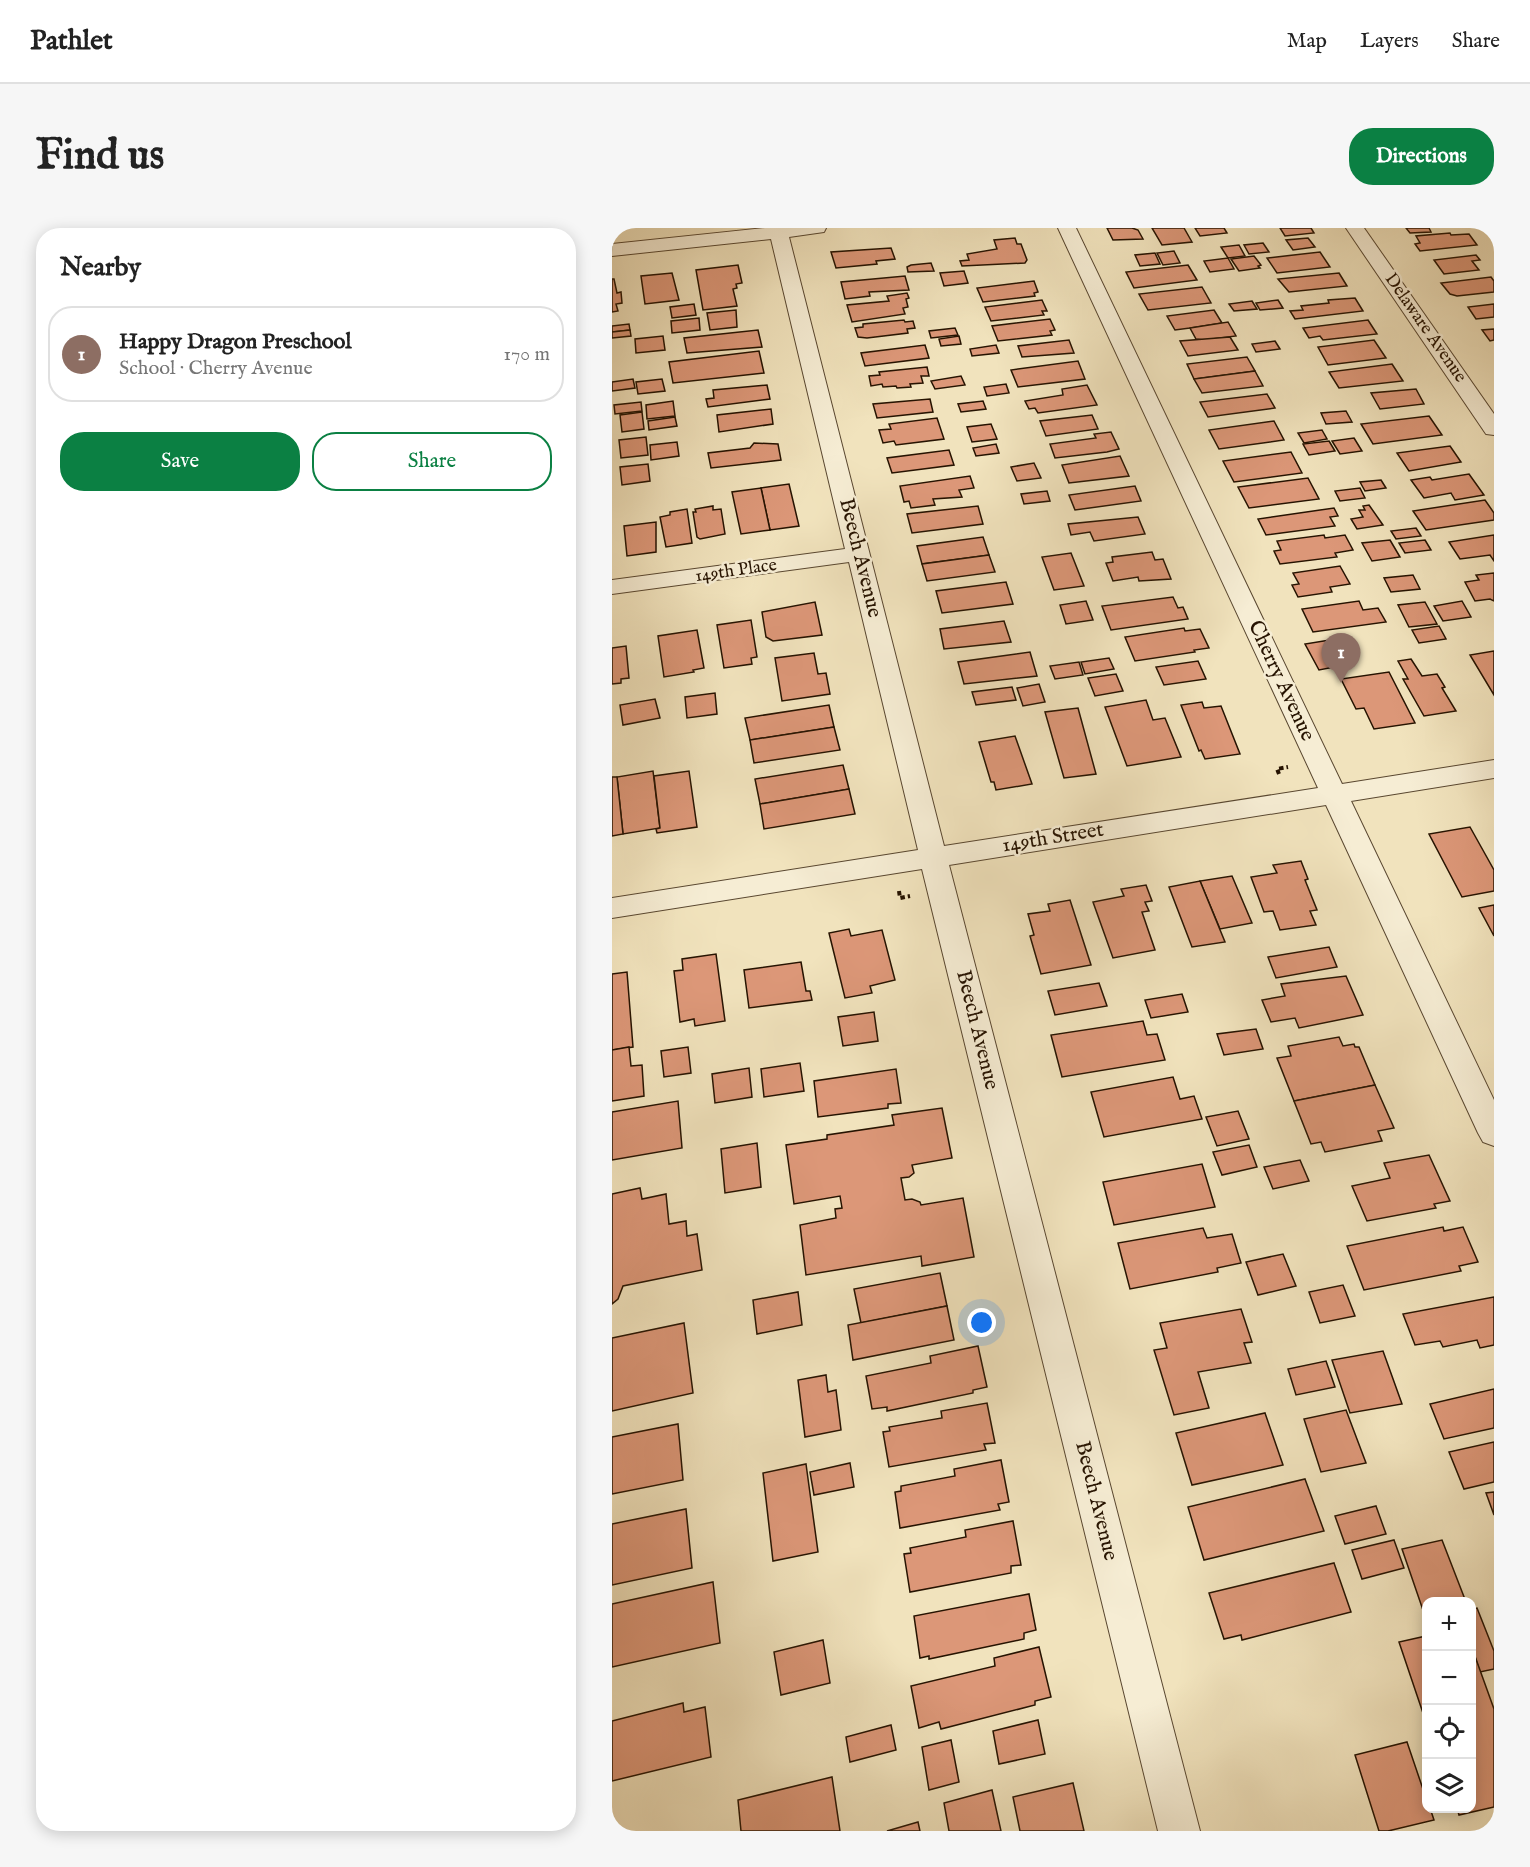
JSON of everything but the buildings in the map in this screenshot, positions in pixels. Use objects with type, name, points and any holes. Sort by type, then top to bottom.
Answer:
[{"type":"street","points":[[612,250],[778,230],[817,228]]},
{"type":"street","name":"Cherry Avenue","points":[[1067,228],[1494,1133]]},
{"type":"street","name":"Delaware Avenue","points":[[1355,228],[1494,429]]},
{"type":"street","name":"Beech Avenue","points":[[778,230],[1179,1831]]},
{"type":"street","name":"149th Place","points":[[612,587],[859,554]]},
{"type":"street","name":"149th Street","points":[[612,908],[1494,769]]},
{"type":"place","name":"Happy Dragon Preschool","points":[[1341,683]]}]
